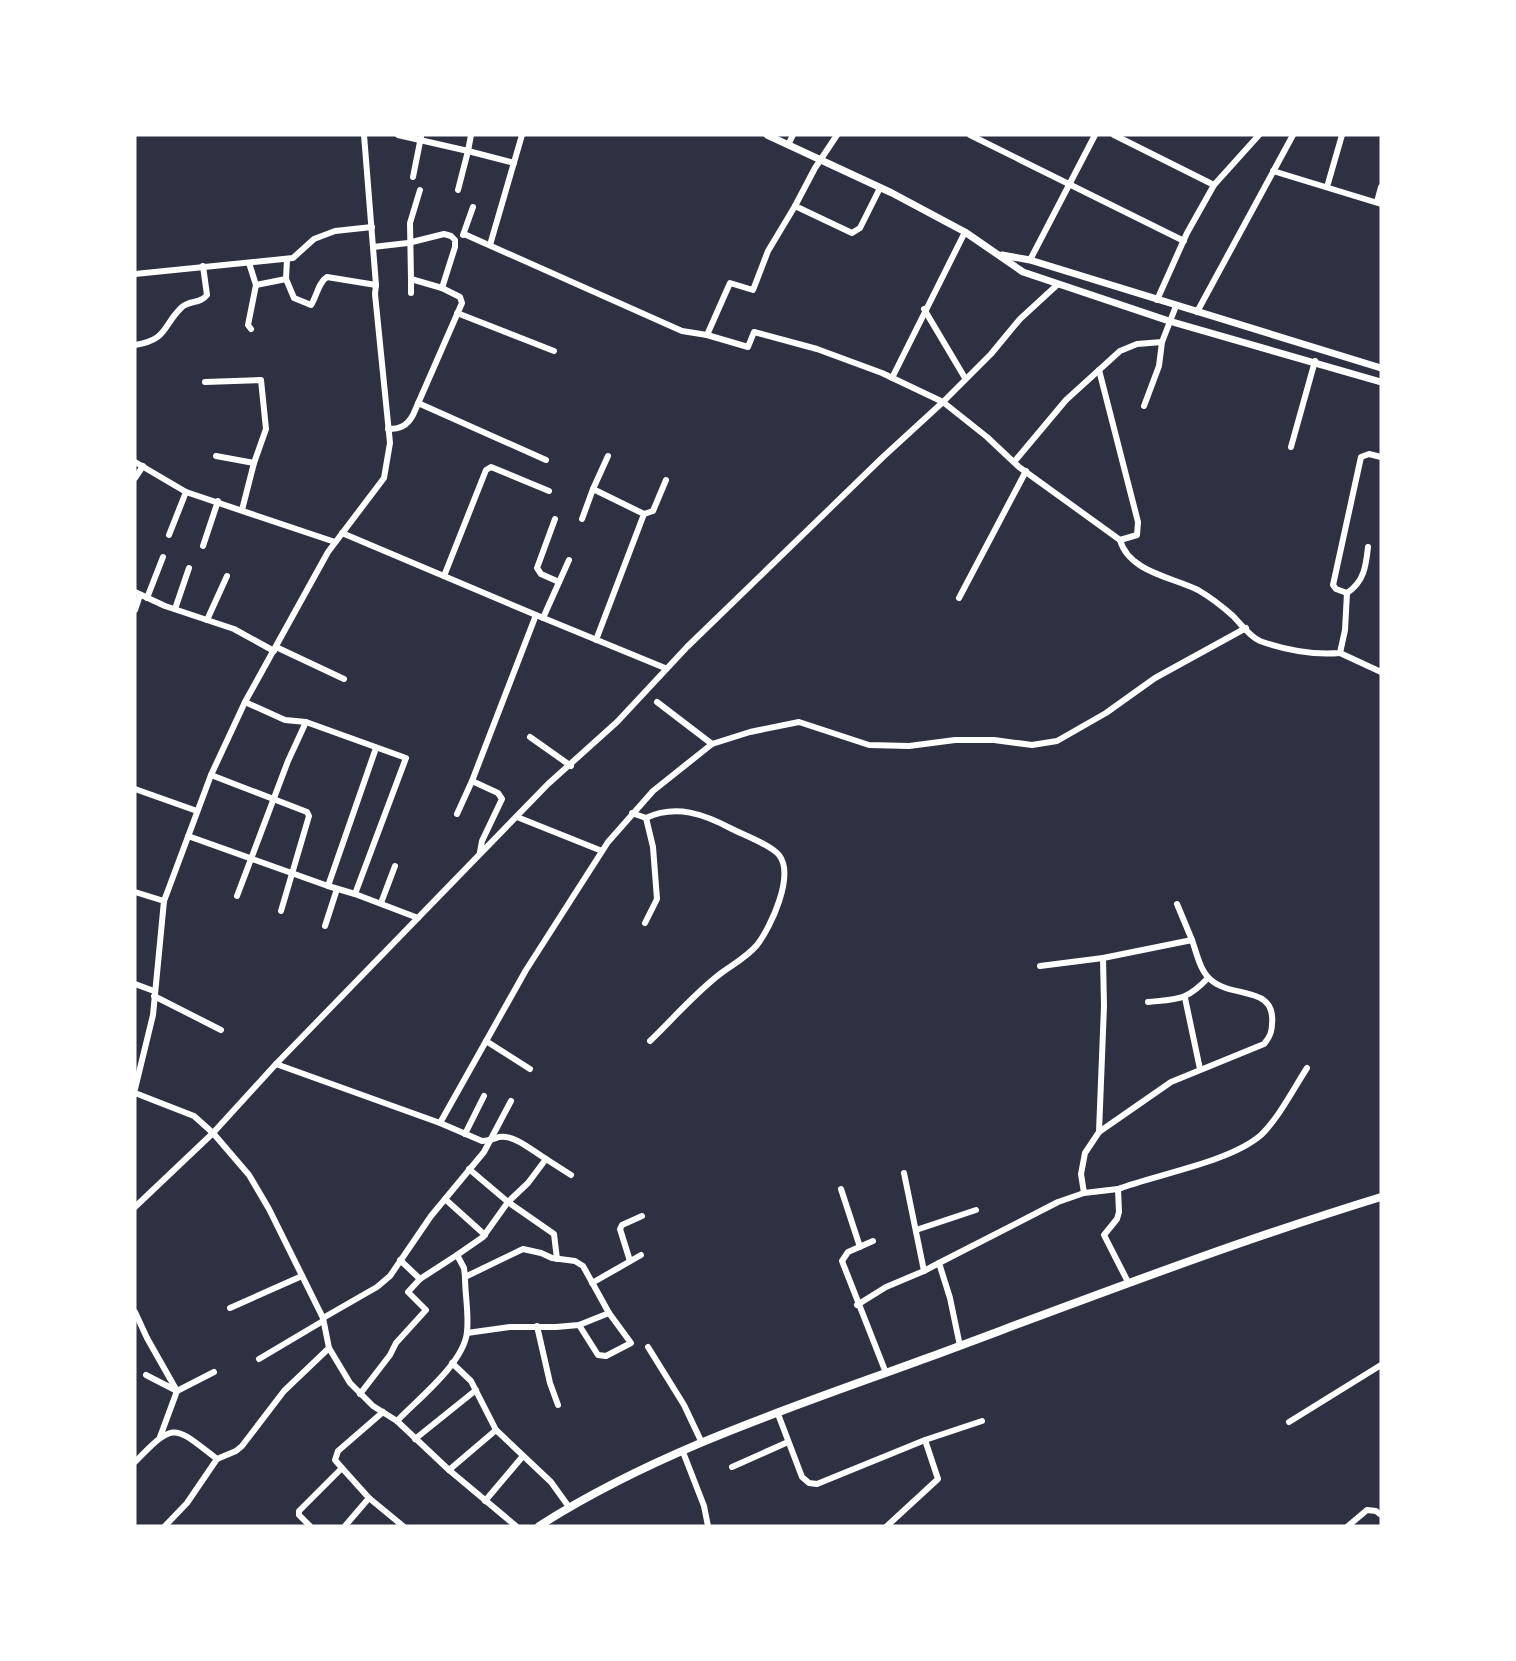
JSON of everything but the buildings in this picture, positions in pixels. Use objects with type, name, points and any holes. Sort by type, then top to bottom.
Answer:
[{"type":"main road","points":[[540,1526],[607,1486],[702,1443],[1128,1282],[1381,1197]]},
{"type":"street","points":[[364,135],[375,294],[390,443],[384,478],[327,552],[245,702],[211,775],[164,901],[153,1015],[135,1091],[194,1116],[213,1133],[248,1175],[269,1209],[323,1319],[329,1348],[350,1383],[516,1526]]},
{"type":"street","points":[[398,135],[421,137],[514,163]]},
{"type":"street","points":[[458,190],[471,135]]},
{"type":"street","points":[[490,244],[522,135]]},
{"type":"street","points":[[767,135],[789,143],[965,232],[1023,272],[1169,321],[1381,382]]},
{"type":"street","points":[[789,143],[793,135]]},
{"type":"street","points":[[707,335],[730,283],[753,290],[768,251],[837,135]]},
{"type":"street","points":[[970,135],[1184,241]]},
{"type":"street","points":[[1030,260],[1095,135]]},
{"type":"street","points":[[1114,135],[1214,185]]},
{"type":"street","points":[[1157,300],[1214,185],[1259,135]]},
{"type":"street","points":[[1197,312],[1293,135]]},
{"type":"street","points":[[1327,187],[1342,135]]},
{"type":"street","points":[[413,177],[421,137]]},
{"type":"street","points":[[1273,171],[1379,203],[1381,187]]},
{"type":"street","points":[[795,206],[852,233],[860,228],[880,188]]},
{"type":"street","points":[[411,293],[408,243],[411,217],[420,190]]},
{"type":"street","points":[[455,240],[464,234],[473,206]]},
{"type":"street","points":[[135,274],[293,258],[314,239],[335,231],[372,227]]},
{"type":"street","points":[[892,378],[965,232]]},
{"type":"street","points":[[373,247],[408,243],[444,234],[451,236],[455,240],[455,247],[442,288]]},
{"type":"street","points":[[464,234],[682,331],[748,347],[754,332],[817,349],[892,378],[943,402],[1014,462],[1121,540],[1125,553],[1132,560],[1199,591],[1230,613],[1258,640],[1298,650],[1340,653],[1381,673]]},
{"type":"street","points":[[997,254],[1030,260],[1381,368]]},
{"type":"street","points":[[287,259],[286,279],[294,298],[307,304],[313,302],[321,282],[327,277],[376,285]]},
{"type":"street","points":[[249,263],[256,285],[248,325],[251,329]]},
{"type":"street","points":[[135,345],[152,342],[160,336],[183,306],[204,299],[207,295],[203,266]]},
{"type":"street","points":[[256,285],[286,279]]},
{"type":"street","points":[[388,429],[399,429],[409,423],[461,299],[442,288],[411,279]]},
{"type":"street","points":[[135,1207],[213,1133],[276,1064],[548,783],[617,722],[665,668],[943,402],[990,354],[1020,318],[1057,285]]},
{"type":"street","points":[[1144,406],[1159,366],[1162,342],[1176,306]]},
{"type":"street","points":[[925,309],[965,378]]},
{"type":"street","points":[[457,313],[554,351]]},
{"type":"street","points":[[1014,462],[1066,400],[1120,351],[1137,344],[1162,342]]},
{"type":"street","points":[[1291,447],[1315,361]]},
{"type":"street","points":[[1100,370],[1138,522],[1137,535],[1121,540]]},
{"type":"street","points":[[205,382],[261,380],[267,429],[254,463],[242,510]]},
{"type":"street","points":[[418,403],[546,460]]},
{"type":"street","points":[[135,454],[138,464],[135,478]]},
{"type":"street","points":[[1347,593],[1333,585],[1361,457],[1368,454],[1381,457]]},
{"type":"street","points":[[216,456],[254,463]]},
{"type":"street","points":[[582,519],[608,456]]},
{"type":"street","points":[[138,464],[186,492],[335,542]]},
{"type":"street","points":[[444,576],[486,470],[491,467],[548,492]]},
{"type":"street","points":[[959,598],[1026,471]]},
{"type":"street","points":[[593,489],[644,514],[653,511],[666,480]]},
{"type":"street","points":[[169,536],[186,492]]},
{"type":"street","points":[[203,546],[218,501]]},
{"type":"street","points":[[596,640],[644,514]]},
{"type":"street","points":[[555,519],[537,568],[541,575],[559,582]]},
{"type":"street","points":[[342,533],[665,668]]},
{"type":"street","points":[[1347,593],[1362,577],[1368,547]]},
{"type":"street","points":[[135,610],[163,557]]},
{"type":"street","points":[[457,814],[540,616],[569,560]]},
{"type":"street","points":[[175,609],[189,568]]},
{"type":"street","points":[[207,620],[227,576]]},
{"type":"street","points":[[1340,653],[1345,630],[1347,593]]},
{"type":"street","points":[[141,595],[234,629],[344,679]]},
{"type":"street","points":[[440,1123],[526,970],[602,852],[653,790],[712,744],[750,732],[799,722],[869,745],[909,746],[955,740],[993,740],[1032,745],[1057,741],[1105,713],[1155,678],[1245,628]]},
{"type":"street","points":[[245,702],[285,720],[306,722],[405,758],[355,894]]},
{"type":"street","points":[[657,702],[712,744]]},
{"type":"street","points":[[237,896],[288,761],[306,722]]},
{"type":"street","points":[[530,737],[570,766]]},
{"type":"street","points":[[328,886],[376,748]]},
{"type":"street","points":[[211,775],[307,812],[309,817],[281,911]]},
{"type":"street","points":[[472,781],[498,793],[502,799],[482,841],[480,854]]},
{"type":"street","points":[[135,789],[197,811]]},
{"type":"street","points":[[632,813],[646,818],[661,811],[682,811],[701,816],[723,824],[769,848],[779,854],[784,865],[778,908],[756,947],[720,974],[650,1041]]},
{"type":"street","points":[[517,817],[602,852]]},
{"type":"street","points":[[645,923],[657,899],[653,847],[646,818]]},
{"type":"street","points":[[188,836],[418,918]]},
{"type":"street","points":[[381,903],[395,866]]},
{"type":"street","points":[[325,926],[337,889]]},
{"type":"street","points":[[135,892],[164,901]]},
{"type":"street","points":[[1084,1193],[1081,1174],[1085,1153],[1099,1132],[1171,1082],[1258,1047],[1269,1039],[1272,1033],[1273,1011],[1266,1000],[1218,985],[1202,970],[1178,904]]},
{"type":"street","points":[[1040,966],[1103,958],[1192,940]]},
{"type":"street","points":[[1099,1132],[1104,1006],[1103,958]]},
{"type":"street","points":[[1148,1002],[1185,998],[1208,978]]},
{"type":"street","points":[[135,984],[221,1030]]},
{"type":"street","points":[[1185,998],[1200,1069]]},
{"type":"street","points":[[486,1041],[530,1069]]},
{"type":"street","points":[[276,1064],[440,1123],[482,1141],[501,1137],[512,1139],[571,1175]]},
{"type":"street","points":[[857,1306],[886,1287],[924,1271],[1058,1202],[1084,1193],[1118,1189],[1228,1153],[1252,1141],[1265,1131],[1307,1068]]},
{"type":"street","points":[[465,1134],[484,1096]]},
{"type":"street","points":[[259,1359],[377,1287],[390,1276],[490,1141],[511,1101]]},
{"type":"street","points":[[360,1394],[396,1343],[426,1310],[408,1293],[420,1279],[485,1235],[508,1202],[528,1183],[546,1159]]},
{"type":"street","points":[[469,1169],[508,1202],[554,1234],[557,1259]]},
{"type":"street","points":[[904,1173],[924,1271]]},
{"type":"street","points":[[841,1189],[860,1247]]},
{"type":"street","points":[[1118,1189],[1117,1219],[1104,1235],[1128,1282]]},
{"type":"street","points":[[445,1199],[485,1235]]},
{"type":"street","points":[[916,1230],[976,1210]]},
{"type":"street","points":[[631,1261],[620,1229],[622,1224],[642,1216]]},
{"type":"street","points":[[873,1241],[848,1252],[842,1261],[857,1306],[886,1373]]},
{"type":"street","points":[[465,1277],[523,1250],[579,1262],[631,1343],[606,1356],[598,1355],[579,1325]]},
{"type":"street","points":[[397,1421],[463,1348],[467,1333],[465,1277],[464,1268],[457,1255]]},
{"type":"street","points":[[592,1283],[641,1255]]},
{"type":"street","points":[[400,1261],[420,1279]]},
{"type":"street","points":[[939,1263],[960,1346]]},
{"type":"street","points":[[230,1308],[302,1276]]},
{"type":"street","points":[[135,1312],[177,1391]]},
{"type":"street","points":[[467,1333],[510,1327],[579,1325],[609,1312]]},
{"type":"street","points":[[537,1326],[558,1405]]},
{"type":"street","points":[[165,1526],[187,1503],[217,1459],[242,1446],[284,1391],[329,1348]]},
{"type":"street","points":[[648,1348],[684,1405],[702,1443]]},
{"type":"street","points":[[452,1363],[471,1381],[496,1430],[560,1492],[569,1507]]},
{"type":"street","points":[[1289,1422],[1381,1365]]},
{"type":"street","points":[[159,1439],[177,1391],[214,1372]]},
{"type":"street","points":[[146,1375],[177,1391]]},
{"type":"street","points":[[415,1439],[476,1390]]},
{"type":"street","points":[[383,1412],[336,1453],[335,1460],[369,1498],[403,1526]]},
{"type":"street","points":[[778,1414],[802,1477],[809,1483],[817,1484],[925,1440],[982,1421]]},
{"type":"street","points":[[449,1471],[496,1430]]},
{"type":"street","points":[[135,1461],[169,1432],[181,1432],[217,1459]]},
{"type":"street","points":[[887,1526],[938,1479],[925,1440]]},
{"type":"street","points":[[732,1467],[788,1442]]},
{"type":"street","points":[[683,1452],[704,1506],[708,1526]]},
{"type":"street","points":[[485,1501],[523,1456]]},
{"type":"street","points":[[310,1526],[299,1515],[299,1511],[342,1468]]},
{"type":"street","points":[[345,1526],[369,1498]]},
{"type":"street","points":[[1349,1526],[1367,1510],[1381,1515]]}]
